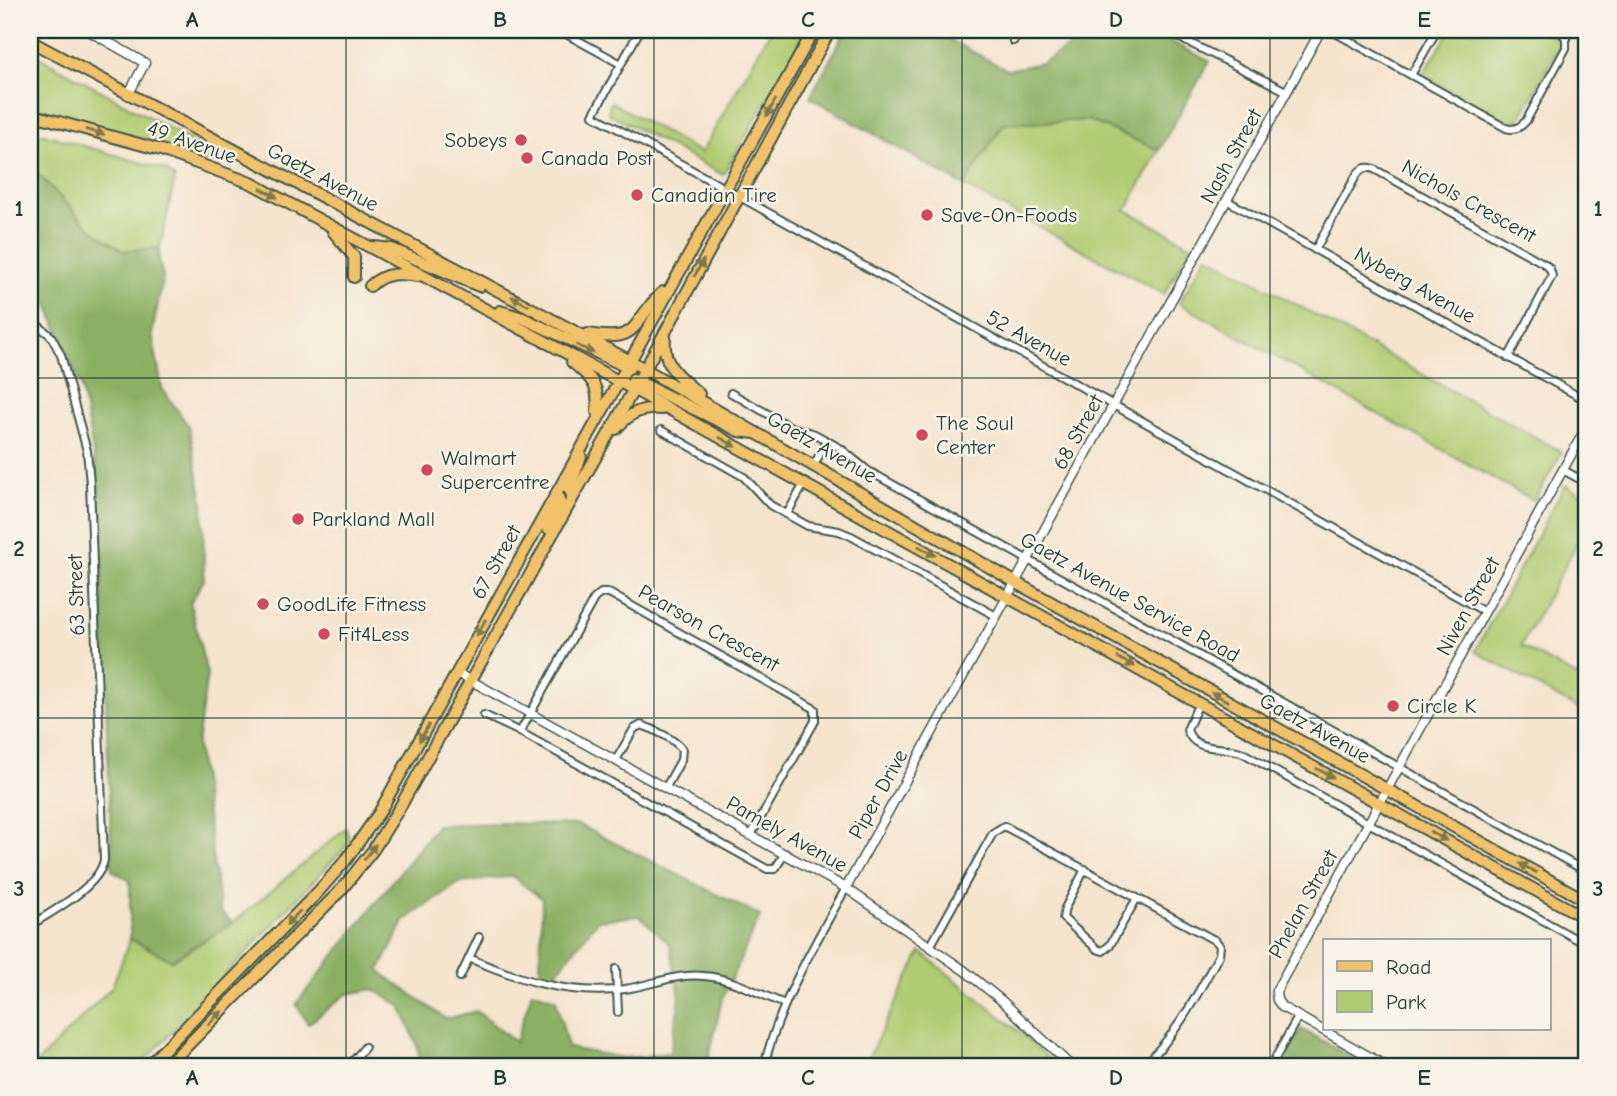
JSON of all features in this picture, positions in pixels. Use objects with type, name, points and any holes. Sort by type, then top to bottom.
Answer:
[{"type":"main road","name":"67 Street","points":[[148,1066],[346,860],[379,813],[814,30]]},
{"type":"main road","name":"67 Street","points":[[167,1066],[350,879],[373,850],[400,807],[645,369],[830,30]]},
{"type":"main road","name":"Gaetz Avenue","points":[[30,41],[581,333],[627,364]]},
{"type":"main road","name":"49 Avenue","points":[[30,114],[161,150],[220,170],[251,183],[371,247]]},
{"type":"main road","points":[[326,224],[352,253],[356,264],[355,277]]},
{"type":"main road","name":"Gaetz Avenue","points":[[371,247],[618,381]]},
{"type":"main road","points":[[371,247],[391,249],[478,286],[493,286]]},
{"type":"main road","points":[[370,286],[390,274],[428,278]]},
{"type":"main road","points":[[581,333],[610,338],[623,336],[635,327],[650,303],[670,285]]},
{"type":"main road","points":[[478,304],[523,318],[627,364],[645,369]]},
{"type":"main road","points":[[667,328],[664,349],[668,364],[714,408]]},
{"type":"main road","points":[[548,343],[584,372],[595,385],[599,397],[597,418]]},
{"type":"main road","name":"Gaetz Avenue","points":[[645,369],[1015,582],[1587,901]]},
{"type":"main road","points":[[618,381],[636,385],[739,431],[762,434]]},
{"type":"main road","name":"Gaetz Avenue","points":[[636,385],[668,409],[1587,919]]},
{"type":"main road","points":[[604,441],[633,413],[648,407],[668,409]]},
{"type":"main road","points":[[573,497],[569,489],[577,471],[583,444]]},
{"type":"main road","points":[[530,572],[536,550],[559,506],[557,492]]},
{"type":"street","points":[[87,30],[145,63],[128,95]]},
{"type":"street","points":[[559,30],[621,64],[640,30]]},
{"type":"street","points":[[1013,41],[1025,30]]},
{"type":"street","points":[[1164,30],[1286,91]]},
{"type":"street","points":[[1187,42],[1194,30]]},
{"type":"street","name":"Nash Street","points":[[1172,299],[1321,30]]},
{"type":"street","points":[[1330,30],[1506,128],[1516,129],[1526,121],[1566,48],[1566,38],[1559,30]]},
{"type":"street","points":[[1411,75],[1437,30]]},
{"type":"street","name":"52 Avenue","points":[[621,64],[593,115],[1485,612]]},
{"type":"street","name":"Nichols Crescent","points":[[1315,250],[1356,176],[1360,170],[1368,167],[1502,239],[1545,264],[1552,276],[1508,358]]},
{"type":"street","name":"Nyberg Avenue","points":[[1226,200],[1587,401]]},
{"type":"street","name":"68 Street","points":[[1015,582],[1172,299]]},
{"type":"street","name":"63 Street","points":[[30,323],[51,336],[61,355],[81,425],[89,466],[104,860],[101,872],[92,883],[30,926]]},
{"type":"street","name":"Gaetz Avenue Service Road","points":[[731,393],[791,427],[815,434],[867,470],[1587,872]]},
{"type":"street","name":"Niven Street","points":[[1379,803],[1587,426]]},
{"type":"street","points":[[661,430],[744,477],[766,502],[807,526],[839,531],[851,536],[996,616]]},
{"type":"street","points":[[814,464],[827,441]]},
{"type":"street","points":[[1563,470],[1587,483]]},
{"type":"street","points":[[787,514],[804,484]]},
{"type":"street","name":"Piper Drive","points":[[764,1066],[785,1004],[804,963],[1015,582]]},
{"type":"street","name":"Pearson Crescent","points":[[520,732],[596,597],[606,592],[815,709],[815,720],[751,835]]},
{"type":"street","name":"Pamely Avenue","points":[[457,673],[846,888],[931,945],[1001,1000],[1071,1066]]},
{"type":"street","points":[[1199,703],[1187,730],[1197,744],[1238,750],[1587,945]]},
{"type":"street","points":[[484,715],[520,732],[767,869],[777,867],[785,853]]},
{"type":"street","points":[[617,760],[634,729],[641,725],[678,744],[682,749],[681,760],[666,788]]},
{"type":"street","name":"Phelan Street","points":[[1379,803],[1276,991],[1279,1004],[1298,1017],[1386,1066]]},
{"type":"street","points":[[931,945],[993,833],[1001,826],[1010,828],[1216,941],[1220,950],[1177,1029],[1143,1066]]},
{"type":"street","points":[[1085,869],[1065,908],[1063,918],[1097,950],[1108,948],[1137,898]]},
{"type":"street","points":[[460,977],[479,937]]},
{"type":"street","points":[[469,958],[539,984],[574,990],[617,990],[682,976],[704,976],[727,981],[785,1004]]},
{"type":"street","points":[[615,969],[618,1012]]},
{"type":"street","points":[[1271,1066],[1298,1017]]},
{"type":"street","points":[[353,1065],[365,1047]]},
{"type":"green space","points":[[771,30],[808,30],[723,175],[608,113],[611,102],[701,153]]},
{"type":"green space","points":[[846,30],[952,30],[948,39],[1007,70],[1042,63],[1097,30],[1147,30],[1210,61],[1159,150],[1088,120],[1003,124],[964,186],[810,97]]},
{"type":"green space","points":[[1451,30],[1539,30],[1559,40],[1559,47],[1519,120],[1508,122],[1422,75]]},
{"type":"green space","points":[[30,52],[225,159],[222,165],[30,109]]},
{"type":"green space","points":[[1088,120],[1159,150],[1126,210],[1192,246],[1164,294],[964,186],[1003,124]]},
{"type":"green space","points":[[30,130],[166,170],[175,178],[160,248],[123,251],[90,228],[30,166]]},
{"type":"green space","points":[[30,166],[90,228],[123,251],[160,248],[159,260],[163,277],[152,334],[162,388],[189,427],[203,502],[204,580],[190,603],[207,674],[197,744],[220,911],[233,923],[171,960],[130,939],[130,881],[112,870],[98,478],[81,387],[30,259]]},
{"type":"green space","points":[[1207,255],[1562,452],[1534,501],[1179,303]]},
{"type":"green space","points":[[1565,485],[1587,497],[1587,525],[1521,646],[1587,682],[1587,714],[1475,651]]},
{"type":"green space","points":[[437,825],[579,825],[760,916],[722,999],[707,1066],[493,1066],[488,1058],[453,1066],[421,1066],[417,1045],[401,1006],[373,989],[347,994],[308,1024],[296,1004]],"holes":[[[512,876],[542,899],[540,972],[552,978],[598,920],[639,916],[670,944],[680,997],[670,1053],[624,1058],[568,1048],[556,999],[532,991],[516,1042],[476,1011],[446,1019],[379,971],[405,920],[459,883]]]},
{"type":"green space","points":[[346,828],[350,842],[140,1066],[34,1066],[112,987],[130,939],[172,960],[233,923]]},
{"type":"green space","points":[[921,952],[1027,1038],[1056,1066],[864,1066]]},
{"type":"green space","points":[[1301,1029],[1368,1066],[1281,1066]]},
{"type":"place","name":"Sobeys","points":[[521,140]]},
{"type":"place","name":"Canada Post","points":[[527,158]]},
{"type":"place","name":"Canadian Tire","points":[[637,195]]},
{"type":"place","name":"Save-On-Foods","points":[[927,215]]},
{"type":"place","name":"The Soul Center","points":[[922,435]]},
{"type":"place","name":"Walmart Supercentre","points":[[427,470]]},
{"type":"place","name":"Parkland Mall","points":[[298,519]]},
{"type":"place","name":"GoodLife Fitness","points":[[263,604]]},
{"type":"place","name":"Fit4Less","points":[[324,634]]},
{"type":"place","name":"Circle K","points":[[1393,706]]}]
